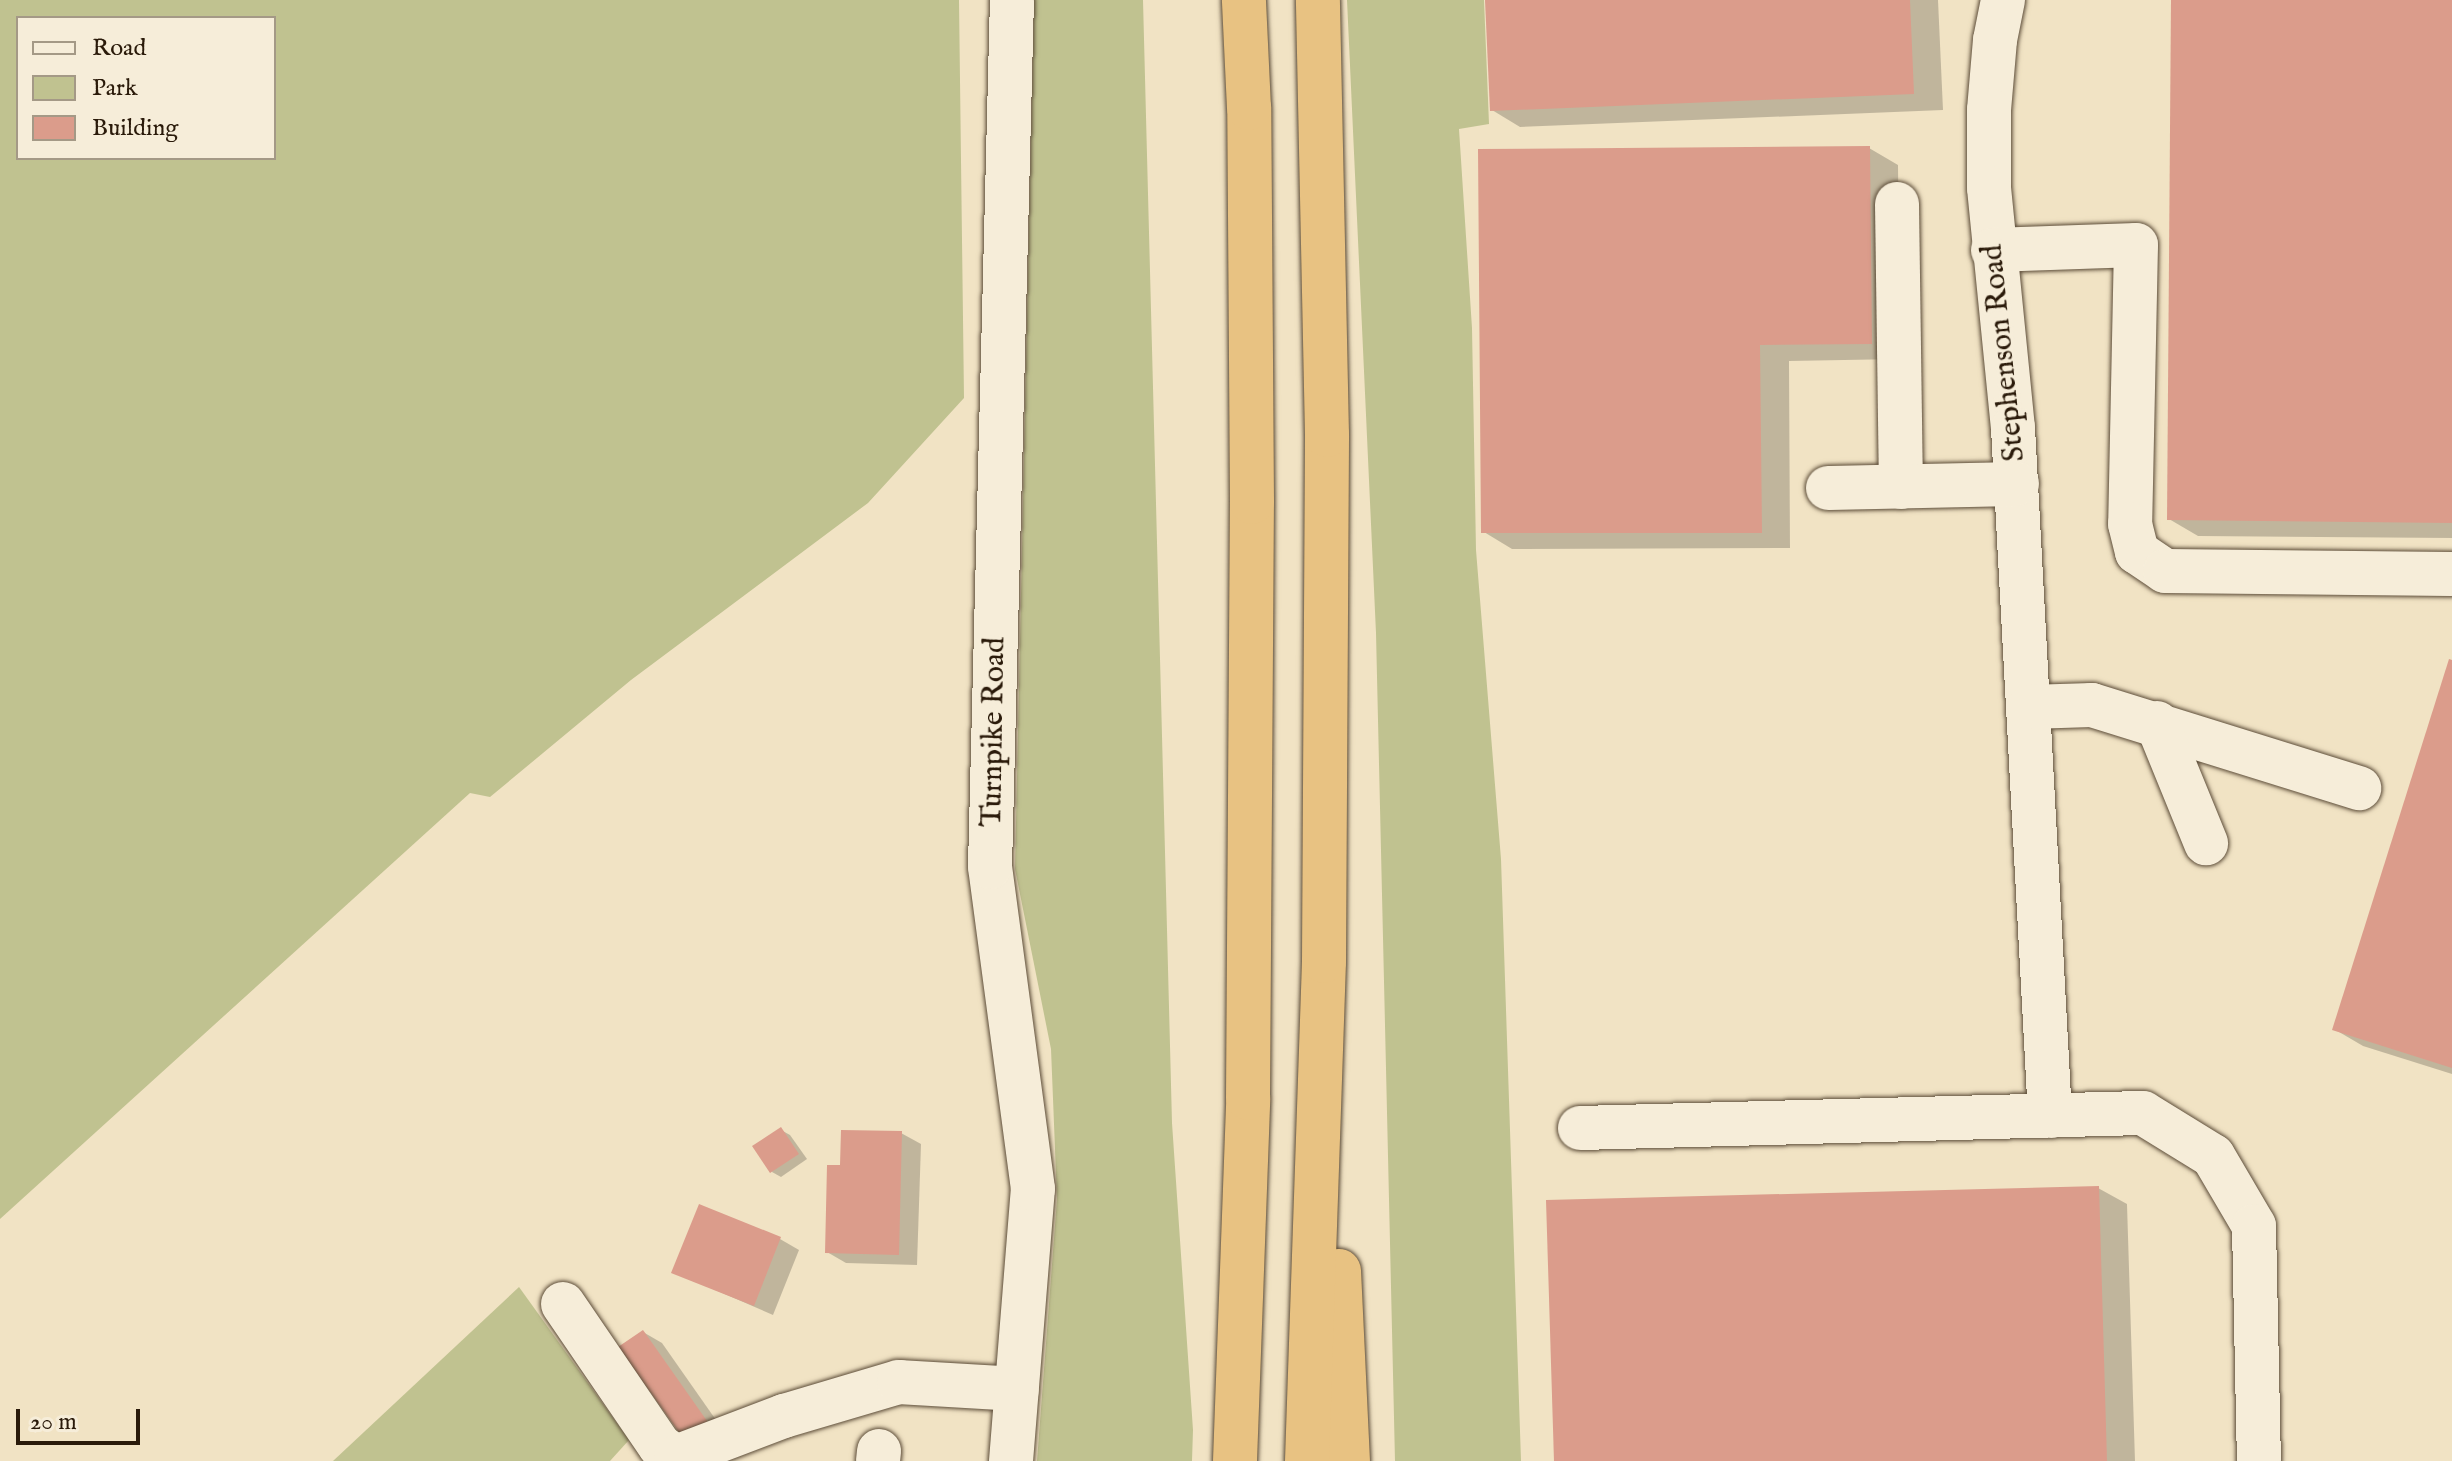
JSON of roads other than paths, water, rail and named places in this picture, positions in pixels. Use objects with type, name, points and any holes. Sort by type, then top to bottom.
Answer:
[{"type":"highway","points":[[1235,1461],[1248,1098],[1252,502],[1249,108],[1244,0]]},
{"type":"highway","points":[[1307,1461],[1324,961],[1327,435],[1318,0]]},
{"type":"highway","points":[[1324,961],[1348,1461]]},
{"type":"street","name":"Turnpike Road","points":[[1011,1461],[1033,1189],[990,867],[1012,0]]},
{"type":"street","name":"Stephenson Road","points":[[2003,0],[1995,40],[1989,110],[1993,250],[2017,484],[2050,1116]]},
{"type":"street","points":[[1897,204],[1901,487]]},
{"type":"street","points":[[1993,250],[2136,245],[2130,524],[2137,552],[2165,571],[2452,574]]},
{"type":"street","points":[[1828,488],[2017,484]]},
{"type":"street","points":[[2029,707],[2092,705],[2359,788]]},
{"type":"street","points":[[2157,723],[2206,843]]},
{"type":"street","points":[[1580,1128],[2143,1113],[2213,1156],[2254,1226],[2259,1461]]},
{"type":"street","points":[[563,1304],[660,1446],[676,1457],[784,1416],[899,1382],[1017,1389]]}]
